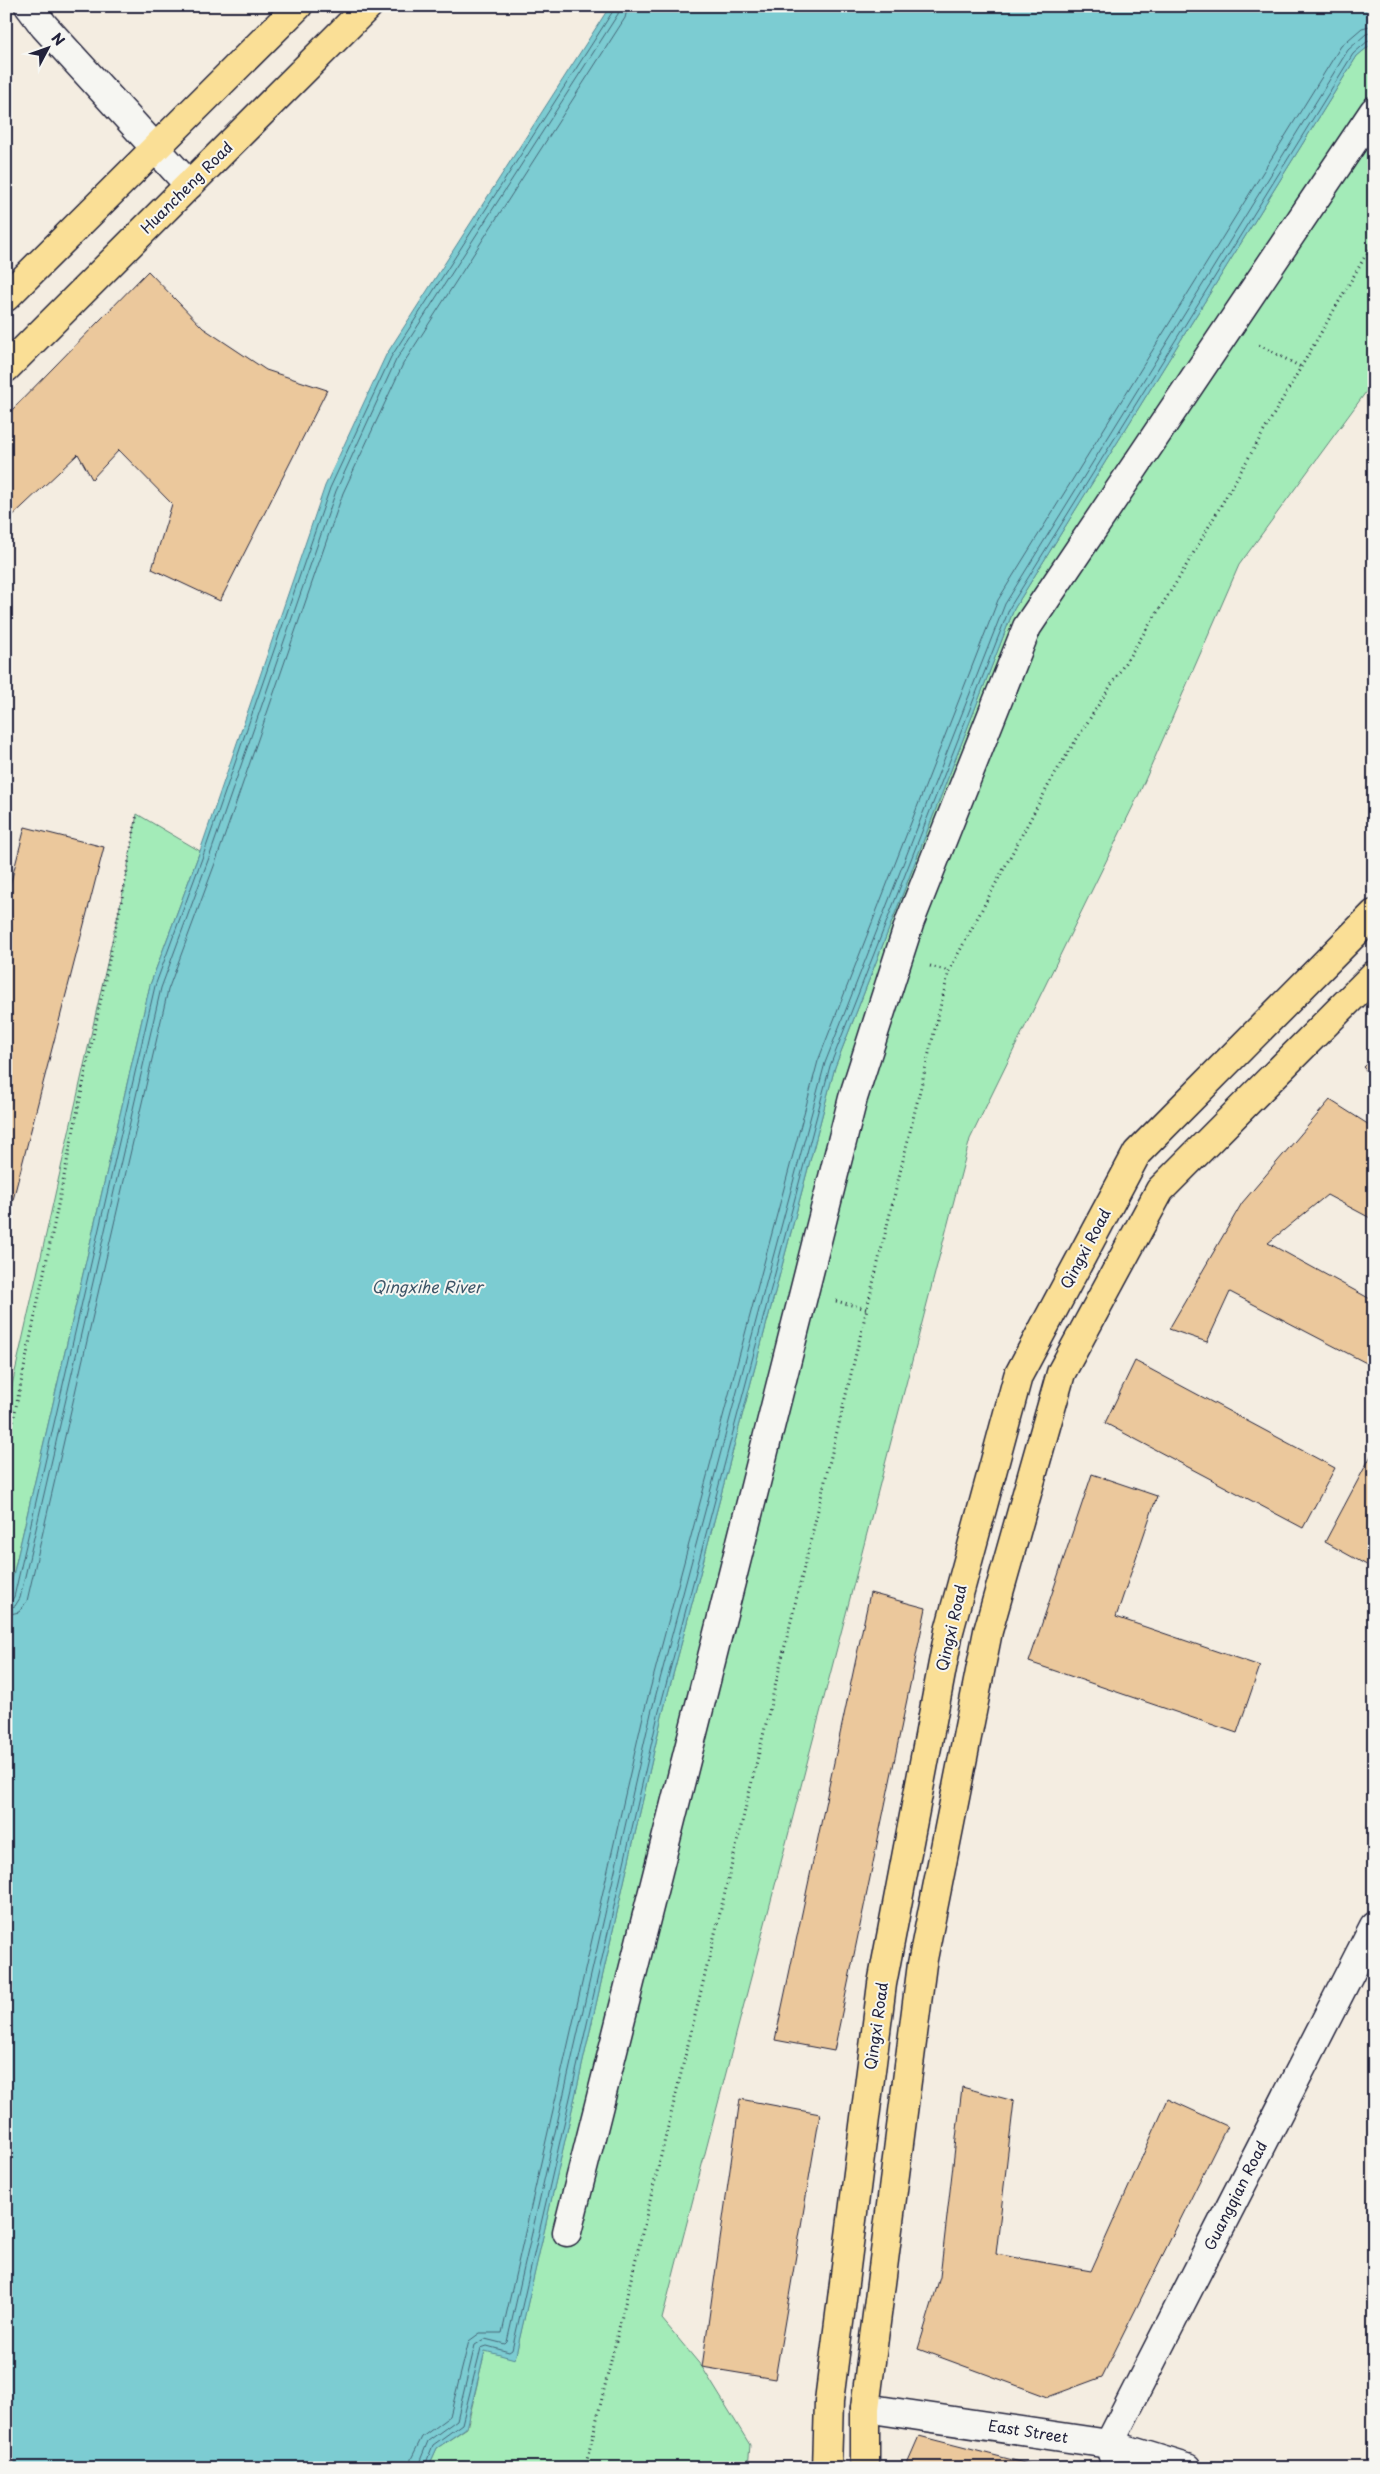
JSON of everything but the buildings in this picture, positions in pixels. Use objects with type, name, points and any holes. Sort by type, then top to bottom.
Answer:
[{"type":"main road","points":[[6,297],[298,6]]},
{"type":"main road","name":"Huancheng Road","points":[[6,368],[368,6]]},
{"type":"main road","name":"Qingxi Road","points":[[827,2468],[829,2401],[882,1984],[950,1631],[1018,1376],[1137,1153],[1374,914]]},
{"type":"main road","points":[[864,2468],[865,2408],[922,1964],[988,1631],[1061,1373],[1160,1190],[1374,975]]},
{"type":"street","points":[[29,6],[44,26],[155,150],[189,185]]},
{"type":"street","points":[[566,2232],[853,1098],[910,921],[1027,627],[1374,111]]},
{"type":"street","name":"Guangqian Road","points":[[1113,2456],[1374,1926]]},
{"type":"street","name":"East Street","points":[[865,2408],[1113,2456],[1187,2468]]},
{"type":"path","points":[[585,2468],[949,971],[1054,774],[1179,578],[1374,241]]},
{"type":"path","points":[[1227,328],[1301,367]]},
{"type":"path","points":[[6,1455],[124,888],[137,814]]},
{"type":"green space","points":[[1374,42],[1374,381],[1239,565],[1139,794],[970,1139],[680,2249],[662,2319],[702,2367],[750,2445],[748,2468],[428,2468],[437,2448],[467,2428],[485,2350],[515,2358],[662,1716],[835,1067],[1014,609],[1357,56]]},
{"type":"green space","points":[[137,814],[200,851],[150,985],[6,1606],[6,1412],[124,888]]},
{"type":"water","name":"Qingxihe River","points":[[610,6],[1374,6],[1374,42],[1357,56],[1014,609],[835,1067],[662,1716],[515,2359],[485,2351],[466,2428],[437,2448],[428,2468],[6,2468],[6,1606],[150,985],[200,851],[325,486],[386,355]]}]
